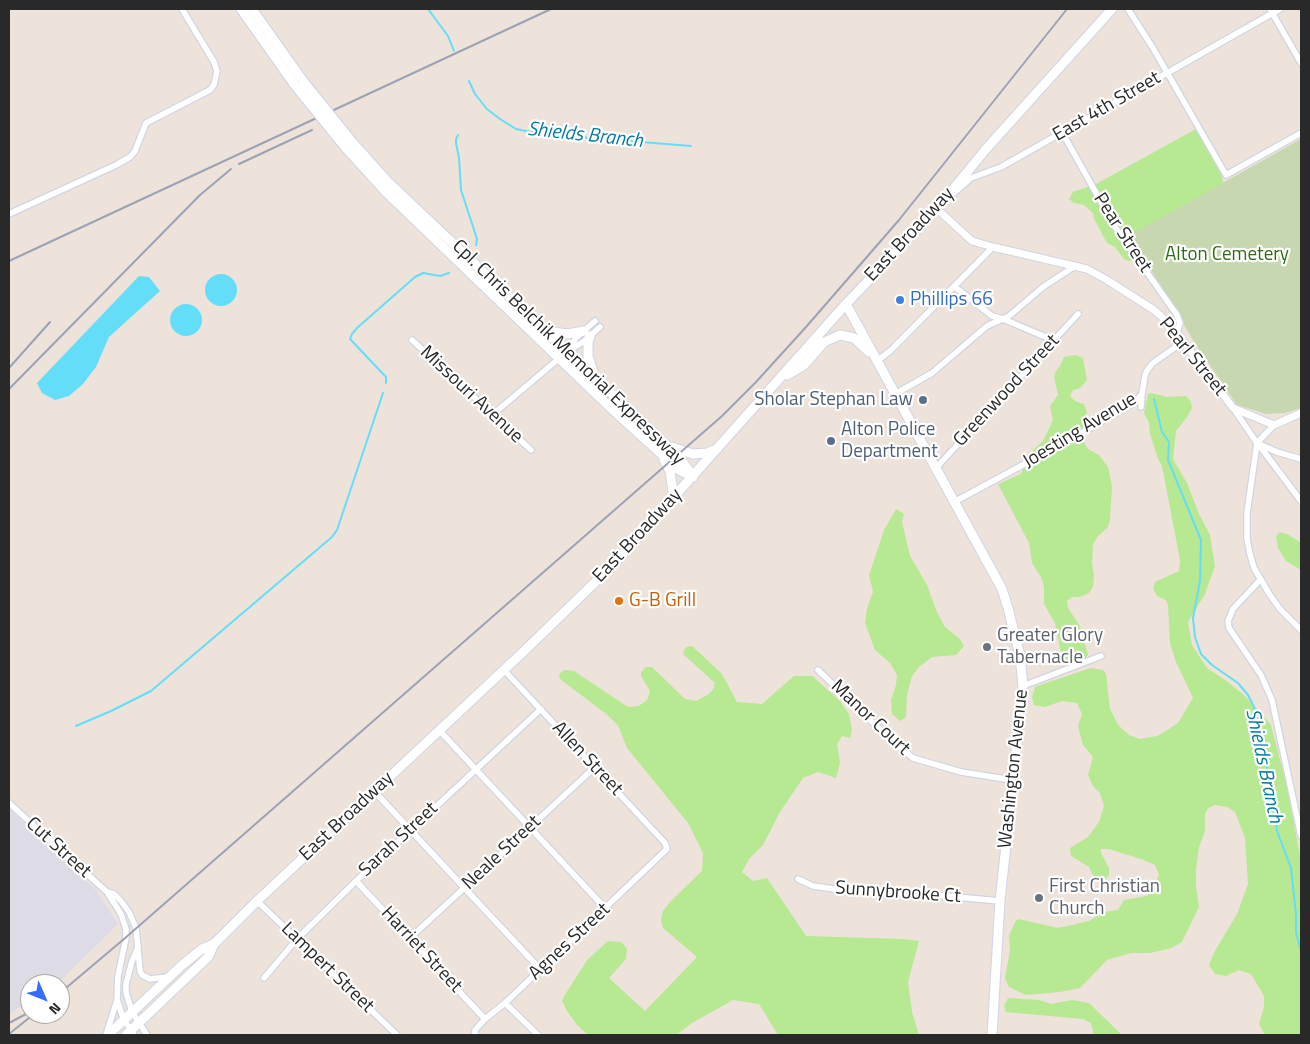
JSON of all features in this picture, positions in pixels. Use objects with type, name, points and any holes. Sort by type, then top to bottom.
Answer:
[{"type":"main road","name":"Cpl. Chris Belchik Memorial Expressway","points":[[241,9],[386,192],[614,412],[679,470],[693,477]]},
{"type":"main road","name":"Cpl. Chris Belchik Memorial Expressway","points":[[252,9],[298,82]]},
{"type":"main road","name":"East Broadway","points":[[107,1035],[128,1029],[135,1017],[170,976],[202,950],[214,944],[257,901],[504,670],[614,564],[846,304],[937,209],[986,149],[1112,9]]},
{"type":"main road","name":"Cpl. Chris Belchik Memorial Expressway","points":[[349,145],[596,377],[683,462],[693,477]]},
{"type":"main road","name":"Washington Avenue","points":[[846,304],[1002,589],[1020,656],[1023,686],[1000,901],[992,1035]]},
{"type":"main road","points":[[546,330],[567,334],[587,333],[588,356],[596,377]]},
{"type":"main road","points":[[779,380],[804,365],[824,342],[840,335],[854,338],[877,361]]},
{"type":"main road","points":[[666,445],[693,454],[707,453],[717,449]]},
{"type":"main road","points":[[660,453],[670,471],[674,498]]},
{"type":"main road","name":"East Broadway","points":[[135,1017],[208,957],[214,944]]},
{"type":"street","points":[[9,214],[116,166],[130,157],[135,151],[146,123],[210,90],[216,80],[217,71],[214,62],[182,9]]},
{"type":"street","points":[[1128,9],[1153,48],[1226,175],[1301,133]]},
{"type":"street","name":"East 4th Street","points":[[937,209],[971,178],[993,171],[1167,73],[1271,11],[1280,9]]},
{"type":"street","points":[[1271,11],[1301,63]]},
{"type":"street","name":"Pear Street","points":[[1062,132],[1115,227],[1177,315],[1180,323],[1177,332]]},
{"type":"street","name":"Pearl Street","points":[[937,209],[972,241],[993,248],[1094,272],[1164,318],[1184,341],[1301,501]]},
{"type":"street","points":[[877,361],[890,351],[993,248]]},
{"type":"street","points":[[895,394],[932,374],[987,326],[1016,311],[1044,287],[1075,266]]},
{"type":"street","points":[[954,287],[992,316],[1055,341]]},
{"type":"street","name":"Greenwood Street","points":[[936,468],[1078,314]]},
{"type":"street","points":[[492,415],[568,350],[575,347],[595,321]]},
{"type":"street","points":[[587,333],[600,327]]},
{"type":"street","name":"Missouri Avenue","points":[[412,340],[531,450]]},
{"type":"street","name":"Joesting Avenue","points":[[954,502],[1080,434],[1134,402],[1142,394],[1145,375],[1148,369],[1153,363],[1184,341]]},
{"type":"street","points":[[1141,407],[1142,394]]},
{"type":"street","points":[[1233,408],[1274,425]]},
{"type":"street","points":[[1301,413],[1274,425],[1257,443],[1246,524],[1250,554],[1260,580],[1280,609],[1301,630]]},
{"type":"street","points":[[1257,443],[1277,452],[1301,459]]},
{"type":"street","points":[[1260,580],[1233,608],[1228,621],[1230,632],[1250,657],[1261,675],[1272,700],[1301,836]]},
{"type":"street","points":[[1023,686],[1101,656]]},
{"type":"street","name":"Allen Street","points":[[504,670],[665,843],[667,849]]},
{"type":"street","name":"Manor Court","points":[[818,670],[891,740],[913,758],[961,772],[1012,780]]},
{"type":"street","name":"Sarah Street","points":[[264,978],[297,939],[356,881],[541,709]]},
{"type":"street","points":[[439,730],[605,908]]},
{"type":"street","name":"Neale Street","points":[[410,938],[595,768]]},
{"type":"street","points":[[374,791],[540,968]]},
{"type":"street","name":"Cut Street","points":[[9,803],[107,892],[121,914],[126,929],[116,989],[117,1000],[128,1029]]},
{"type":"street","name":"Agnes Street","points":[[475,1035],[475,1030],[667,849]]},
{"type":"street","name":"Sunnybrooke Ct","points":[[798,879],[813,886],[856,892],[912,893],[1000,901]]},
{"type":"street","name":"Harriet Street","points":[[356,881],[486,1020]]},
{"type":"street","name":"Cut Street","points":[[107,892],[114,894],[129,912],[136,928],[140,972],[142,975],[155,980],[170,976]]},
{"type":"street","name":"Lampert Street","points":[[257,901],[397,1035]]},
{"type":"street","name":"Cut Street","points":[[135,1017],[128,999],[126,984],[132,961],[138,948]]},
{"type":"street","points":[[107,1035],[117,1000]]},
{"type":"street","points":[[505,1002],[538,1035]]},
{"type":"street","points":[[135,1017],[147,1035]]},
{"type":"shaded area","points":[[9,809],[95,889],[118,924],[67,974],[20,974],[20,1007],[9,1014]]},
{"type":"green space","points":[[1196,129],[1221,174],[1225,189],[1163,261],[1128,261],[1124,259],[1115,247],[1107,243],[1094,219],[1093,213],[1084,205],[1074,203],[1069,199],[1073,192],[1096,184]]},
{"type":"green space","name":"Alton Cemetery","points":[[1301,139],[1301,408],[1285,413],[1266,414],[1237,405],[1196,345],[1130,235]]},
{"type":"green space","points":[[1075,355],[1083,358],[1087,380],[1080,388],[1073,390],[1070,396],[1075,401],[1084,404],[1087,412],[1083,423],[1084,442],[1088,449],[1099,455],[1108,467],[1112,486],[1108,527],[1098,536],[1093,544],[1093,587],[1089,593],[1080,597],[1072,597],[1067,601],[1068,608],[1080,626],[1088,655],[1083,660],[1067,662],[1061,653],[1055,623],[1044,604],[1044,587],[1041,577],[1032,563],[1029,543],[998,484],[1021,474],[1030,453],[1043,441],[1053,420],[1050,406],[1058,395],[1054,377],[1056,371],[1064,357]]},
{"type":"green space","points":[[1148,394],[1167,397],[1186,396],[1191,402],[1192,408],[1176,431],[1173,459],[1187,483],[1199,514],[1210,535],[1215,566],[1205,594],[1188,622],[1192,645],[1207,668],[1246,697],[1271,725],[1287,787],[1301,861],[1301,1035],[1265,1035],[1259,1024],[1264,1007],[1264,996],[1251,974],[1239,970],[1226,976],[1215,974],[1209,965],[1237,914],[1248,884],[1245,838],[1235,812],[1227,807],[1215,805],[1208,808],[1205,814],[1205,831],[1199,847],[1196,869],[1199,907],[1182,942],[1171,948],[1150,953],[1131,953],[1107,960],[1080,988],[1026,995],[1009,987],[1005,978],[1010,950],[1009,936],[1018,919],[1058,928],[1089,921],[1104,912],[1118,910],[1124,900],[1147,896],[1154,887],[1159,875],[1155,865],[1144,860],[1109,849],[1101,849],[1101,853],[1109,868],[1109,875],[1105,880],[1099,882],[1089,867],[1071,856],[1070,848],[1088,837],[1099,822],[1104,806],[1100,793],[1093,786],[1088,775],[1093,757],[1083,745],[1078,726],[1082,714],[1077,703],[1062,701],[1045,707],[1034,705],[1032,697],[1035,687],[1040,685],[1091,668],[1103,670],[1106,674],[1110,709],[1118,725],[1129,735],[1140,739],[1157,736],[1178,723],[1193,698],[1176,662],[1170,643],[1168,605],[1166,600],[1157,596],[1153,588],[1155,582],[1179,571],[1180,560],[1162,466],[1158,459],[1150,434],[1149,423],[1144,413]]},
{"type":"green space","points":[[896,509],[904,514],[902,522],[910,556],[927,585],[936,610],[945,627],[960,639],[964,646],[956,655],[932,657],[919,667],[912,676],[907,694],[906,717],[900,721],[892,714],[891,700],[897,675],[890,663],[875,650],[865,623],[867,608],[873,592],[869,575],[884,530]]},
{"type":"green space","points":[[1280,532],[1289,535],[1301,543],[1301,570],[1286,561],[1278,548],[1276,536]]},
{"type":"green space","points":[[692,646],[722,674],[737,702],[762,704],[794,676],[812,676],[840,701],[849,714],[852,730],[850,738],[842,736],[837,744],[840,763],[836,778],[818,772],[803,778],[780,812],[763,845],[749,859],[742,872],[753,881],[767,878],[806,936],[919,941],[908,982],[912,1012],[919,1035],[778,1035],[759,1004],[733,1000],[692,1023],[676,1035],[588,1035],[577,1025],[567,1011],[562,1001],[566,993],[588,959],[608,941],[621,942],[627,948],[626,959],[609,978],[645,1011],[697,957],[663,928],[661,920],[663,911],[671,901],[702,871],[703,853],[688,823],[627,748],[618,725],[560,679],[559,674],[565,670],[574,671],[628,707],[639,706],[647,700],[650,691],[641,676],[641,672],[646,667],[652,667],[685,699],[696,701],[709,694],[714,688],[715,683],[683,654],[687,647]]},
{"type":"green space","points":[[1008,998],[1039,1000],[1051,1004],[1072,1000],[1089,1003],[1122,1035],[1094,1035],[1091,1023],[1083,1019],[1006,1012],[1004,1006]]},
{"type":"water","points":[[221,274],[227,275],[232,279],[236,284],[236,296],[232,301],[227,305],[221,306],[215,305],[210,301],[206,296],[205,290],[206,284],[210,279],[215,275]]},
{"type":"water","points":[[139,276],[149,277],[160,291],[109,337],[96,367],[83,384],[69,396],[55,400],[42,393],[37,383]]},
{"type":"water","points":[[186,304],[192,305],[197,309],[201,314],[201,326],[197,331],[192,335],[186,336],[180,335],[175,331],[171,326],[170,320],[171,314],[175,309],[180,305]]},
{"type":"waterway","name":"Shields Branch","points":[[428,9],[448,36],[454,51]]},
{"type":"waterway","name":"Shields Branch","points":[[469,81],[475,94],[487,109],[516,129],[541,134],[691,146]]},
{"type":"waterway","points":[[458,135],[456,143],[461,190],[477,239],[476,245]]},
{"type":"waterway","points":[[386,383],[386,377],[350,339],[352,334],[415,277],[423,273],[440,276],[449,273]]},
{"type":"waterway","points":[[76,726],[151,691],[332,537],[337,530],[383,393]]},
{"type":"waterway","name":"Shields Branch","points":[[1154,399],[1162,432],[1169,442],[1168,460],[1201,540],[1200,581],[1193,618],[1195,637],[1201,654],[1212,665],[1238,683],[1248,695],[1254,707],[1262,737],[1262,755],[1274,801],[1277,831],[1291,868],[1296,933],[1301,951]]},
{"type":"railway","points":[[9,261],[551,9]]},
{"type":"railway","points":[[70,985],[722,416],[806,327],[899,220],[1067,9]]},
{"type":"railway","points":[[239,164],[312,130]]},
{"type":"railway","points":[[9,389],[200,195],[231,169]]},
{"type":"railway","points":[[9,368],[50,322]]},
{"type":"railway","points":[[9,1023],[20,1017]]},
{"type":"railway","points":[[9,1034],[22,1024]]},
{"type":"place","name":"Phillips 66","points":[[900,300]]},
{"type":"place","name":"Sholar Stephan Law","points":[[923,400]]},
{"type":"place","name":"Alton Police Department","points":[[831,441]]},
{"type":"place","name":"G-B Grill","points":[[619,601]]},
{"type":"place","name":"Greater Glory Tabernacle","points":[[987,647]]},
{"type":"place","name":"First Christian Church","points":[[1039,898]]}]
